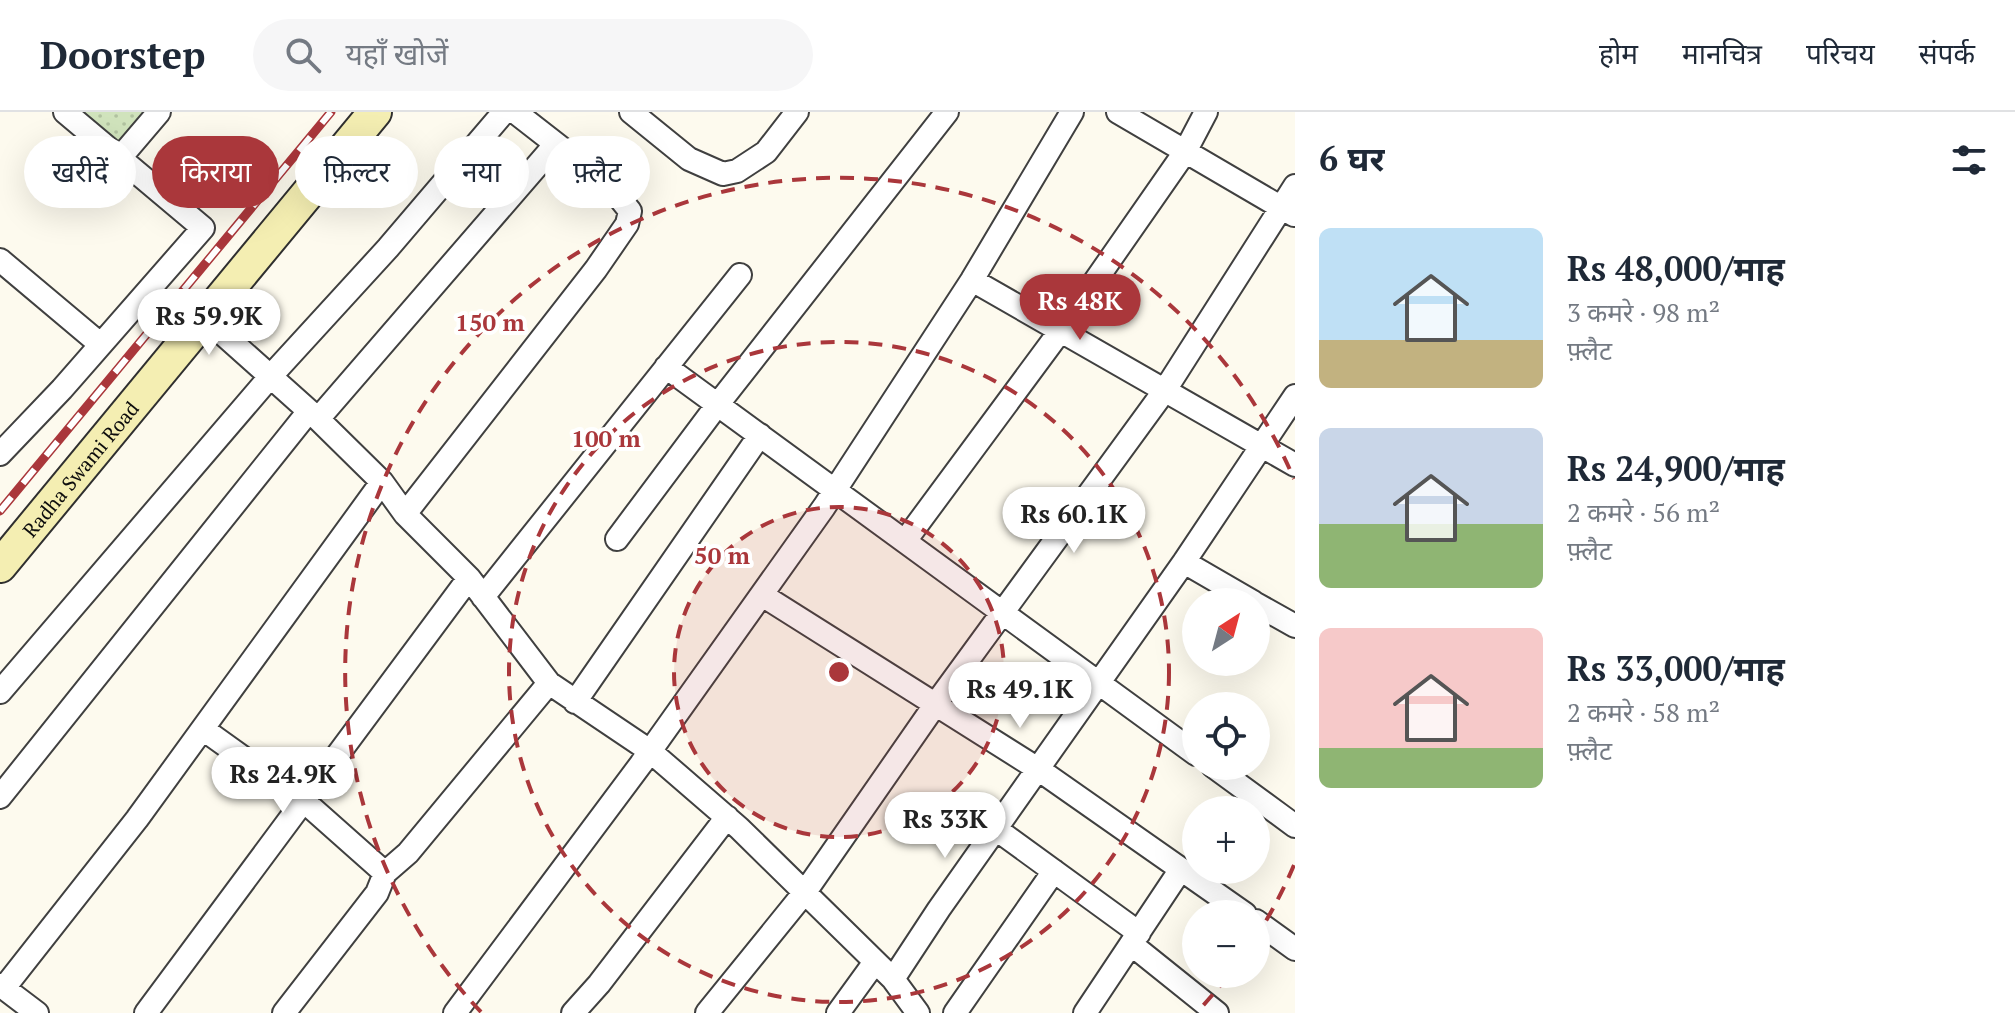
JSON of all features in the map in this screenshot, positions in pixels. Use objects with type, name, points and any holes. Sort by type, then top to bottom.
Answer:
[{"type":"street","points":[[65,112],[93,136]]},
{"type":"street","points":[[136,139],[159,112]]},
{"type":"street","name":"Radha Swami Road","points":[[0,566],[375,112]]},
{"type":"street","points":[[0,692],[269,378],[388,248],[504,112]]},
{"type":"street","points":[[515,112],[545,137]]},
{"type":"street","points":[[631,112],[689,159],[723,174],[737,171],[766,152],[797,112]]},
{"type":"street","points":[[617,539],[718,404],[947,112]]},
{"type":"street","points":[[455,1013],[650,751],[835,490],[972,280],[1072,112]]},
{"type":"street","points":[[1118,112],[1289,212]]},
{"type":"street","points":[[905,541],[1061,330],[1185,152],[1206,112]]},
{"type":"street","points":[[0,797],[313,415],[545,156]]},
{"type":"street","points":[[0,454],[203,228],[136,173]]},
{"type":"street","points":[[707,1013],[805,892],[935,705],[1165,390],[1289,212],[1295,186]]},
{"type":"street","points":[[405,514],[596,269],[627,224],[628,208]]},
{"type":"street","points":[[0,260],[100,344]]},
{"type":"street","points":[[483,597],[740,275]]},
{"type":"street","points":[[972,280],[1295,465]]},
{"type":"street","points":[[205,318],[382,482],[405,514],[469,578],[549,683],[650,751],[727,817],[893,979],[918,1013]]},
{"type":"street","points":[[666,367],[1182,744]]},
{"type":"street","points":[[893,979],[1184,562],[1295,396]]},
{"type":"street","points":[[575,702],[760,435]]},
{"type":"street","points":[[37,1013],[2,987],[137,819],[382,482]]},
{"type":"street","points":[[1184,562],[1229,588]]},
{"type":"street","points":[[146,1013],[469,578]]},
{"type":"street","points":[[762,595],[1038,769],[1225,900]]},
{"type":"street","points":[[1270,612],[1295,626]]},
{"type":"street","points":[[284,1013],[377,893],[385,873],[408,853],[549,683]]},
{"type":"street","points":[[203,729],[305,802],[385,873]]},
{"type":"street","points":[[1232,780],[1295,826]]},
{"type":"street","points":[[573,1013],[599,984],[727,817]]},
{"type":"street","points":[[996,829],[1054,871],[1135,938],[1217,1013]]},
{"type":"street","points":[[1085,1013],[1181,869]]},
{"type":"street","points":[[955,1013],[1054,871]]},
{"type":"street","points":[[1270,931],[1295,949]]},
{"type":"street","points":[[838,1013],[875,962]]},
{"type":"green space","points":[[80,112],[145,112],[125,136],[107,136]]},
{"type":"railway","points":[[0,511],[331,112]]}]
